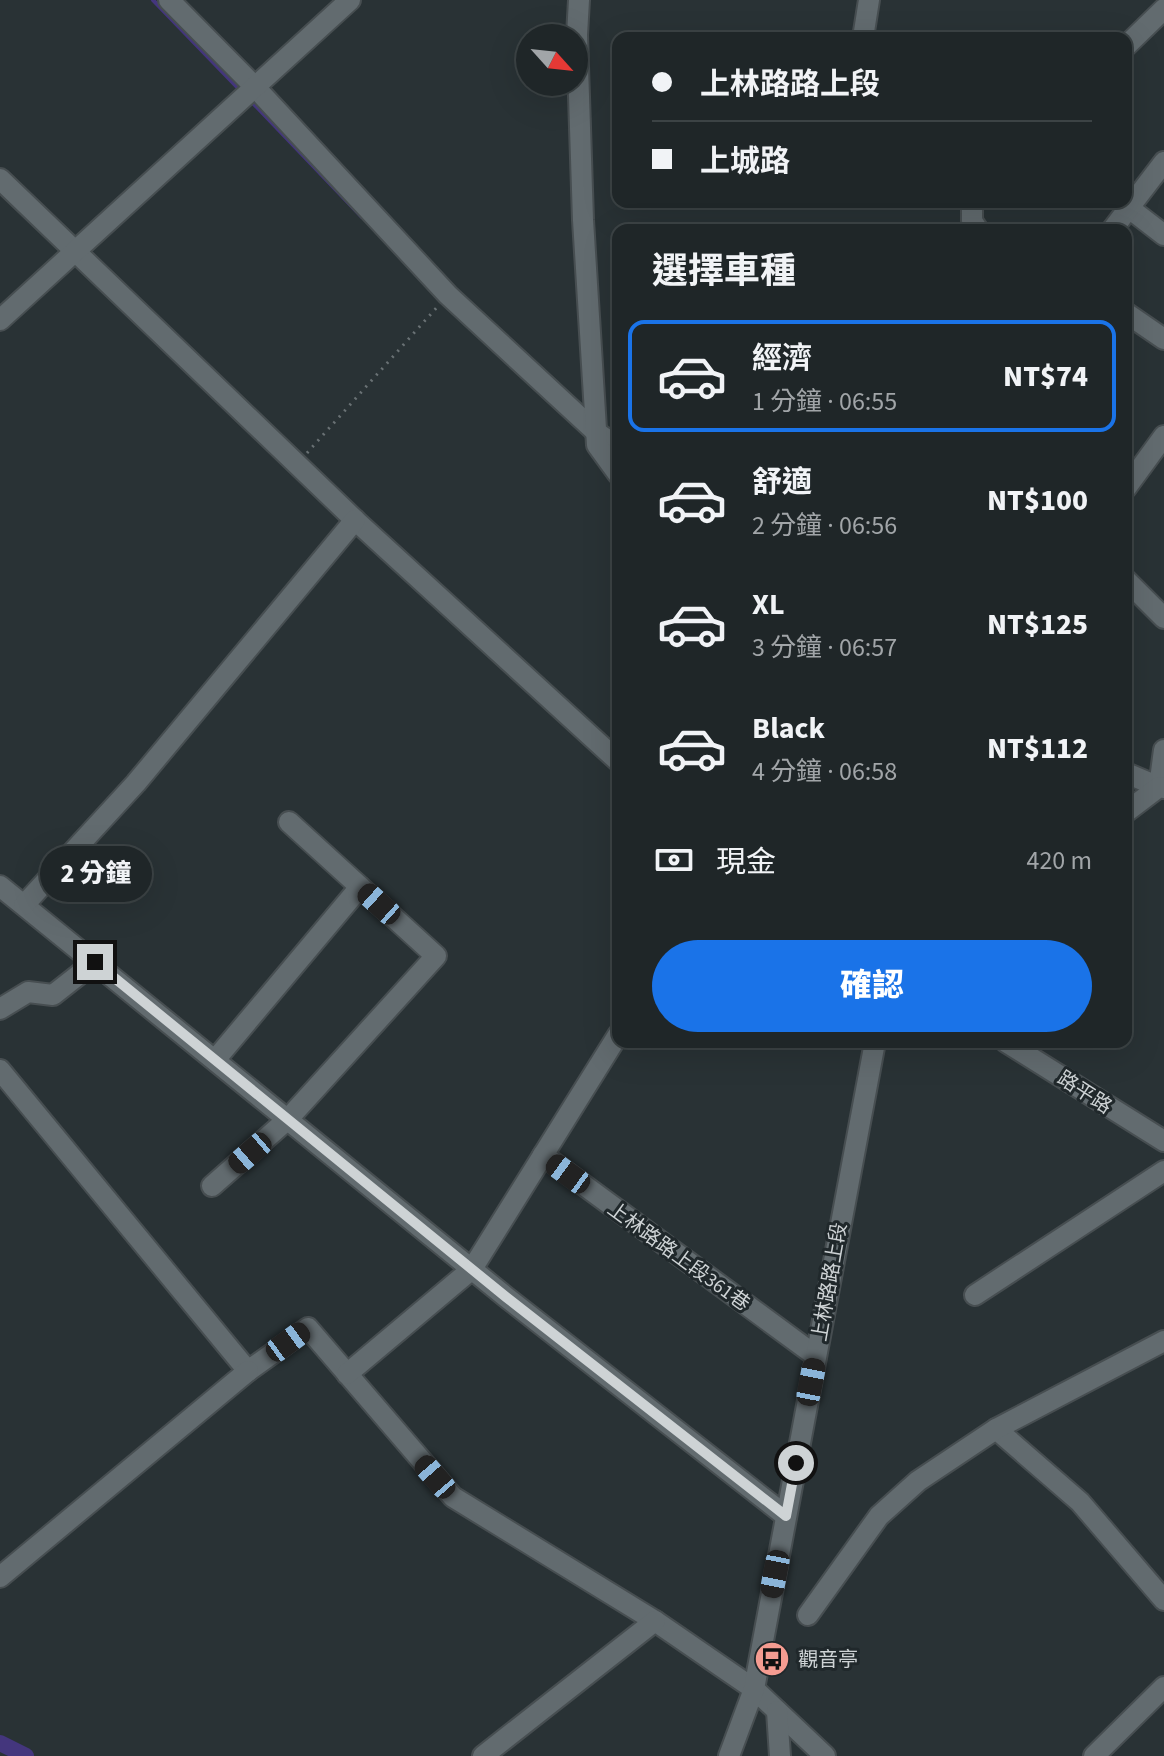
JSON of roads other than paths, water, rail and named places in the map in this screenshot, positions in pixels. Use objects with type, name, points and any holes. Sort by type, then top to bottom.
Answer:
[{"type":"street","points":[[169,0],[254,86],[448,295],[596,432],[612,443]]},
{"type":"street","points":[[0,320],[350,0]]},
{"type":"street","points":[[579,0],[577,35],[583,220],[596,432],[597,445],[612,466]]},
{"type":"street","points":[[864,32],[869,0]]},
{"type":"street","points":[[1132,40],[1164,9]]},
{"type":"street","points":[[1132,204],[1164,162]]},
{"type":"street","points":[[0,179],[355,520],[612,756]]},
{"type":"street","points":[[1117,224],[1129,208],[1164,235]]},
{"type":"street","points":[[1132,317],[1164,339]]},
{"type":"street","points":[[1132,480],[1164,436]]},
{"type":"street","points":[[24,905],[136,783],[355,520]]},
{"type":"street","points":[[1132,586],[1164,618]]},
{"type":"street","points":[[1162,788],[1164,750]]},
{"type":"street","points":[[1132,776],[1162,788]]},
{"type":"street","points":[[1132,808],[1162,788]]},
{"type":"street","points":[[212,1186],[288,1119],[436,956],[289,822]]},
{"type":"street","points":[[0,886],[472,1269],[786,1516]]},
{"type":"street","points":[[215,1060],[360,887]]},
{"type":"street","points":[[0,1009],[28,992],[53,995],[95,962]]},
{"type":"street","points":[[347,1374],[472,1269],[612,1045]]},
{"type":"street","name":"上林路路上段","points":[[729,1756],[754,1689],[874,1048]]},
{"type":"street","name":"路平路","points":[[1016,1048],[1164,1141]]},
{"type":"street","points":[[0,1070],[248,1371]]},
{"type":"street","name":"上林路路上段361巷","points":[[543,1155],[816,1356]]},
{"type":"street","points":[[975,1295],[1164,1171]]},
{"type":"street","points":[[0,1577],[248,1371],[308,1328],[453,1497],[655,1621],[754,1689],[825,1756]]},
{"type":"street","points":[[808,1615],[879,1516],[918,1481],[996,1429],[1164,1341]]},
{"type":"street","points":[[996,1429],[1080,1502],[1164,1600]]},
{"type":"street","points":[[483,1756],[655,1621]]},
{"type":"street","points":[[1094,1756],[1164,1687]]},
{"type":"street","points":[[777,1711],[780,1756]]},
{"type":"waterway","points":[[153,0],[240,90]]},
{"type":"waterway","points":[[249,99],[362,217]]},
{"type":"waterway","points":[[0,1743],[26,1756]]},
{"type":"place","name":"觀音亭","points":[[772,1659]]}]
